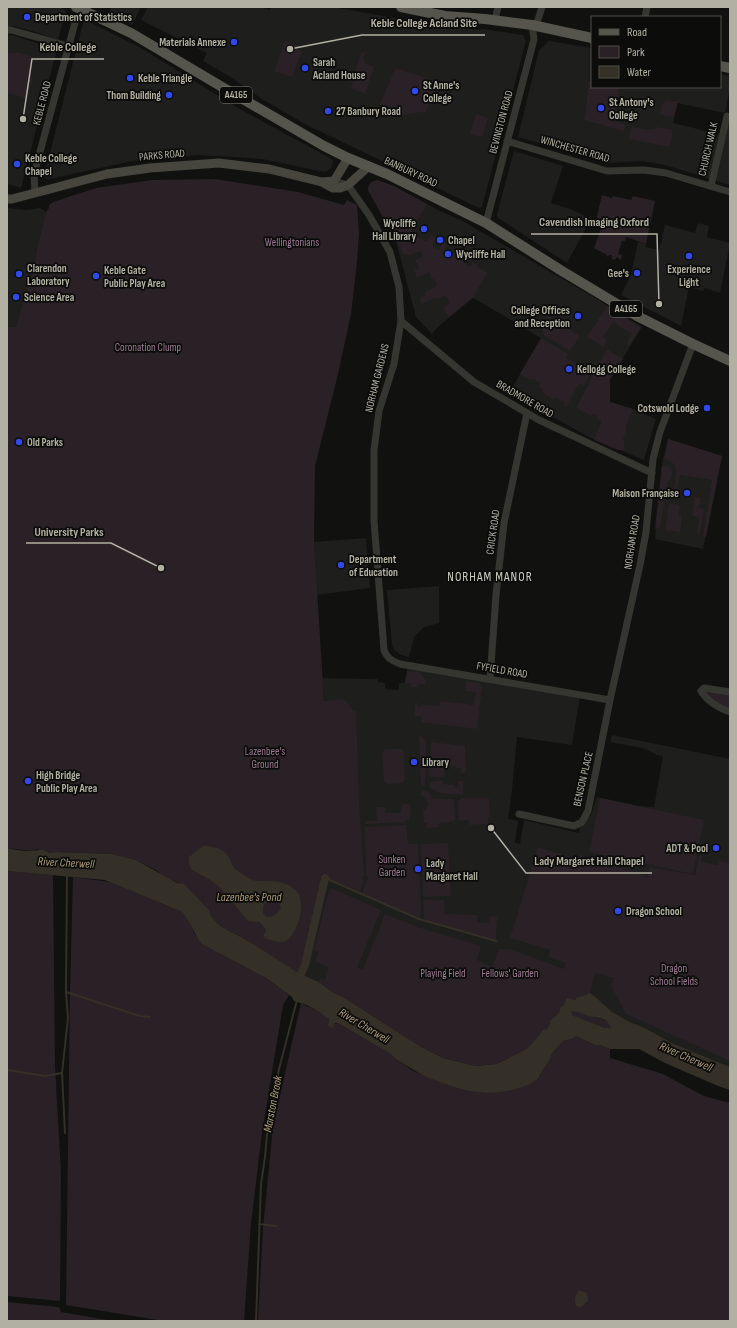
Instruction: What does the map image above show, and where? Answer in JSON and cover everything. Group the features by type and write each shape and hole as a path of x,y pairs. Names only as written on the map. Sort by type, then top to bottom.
{"main road":[{"path":"401,7 445,16 495,20 534,26 591,38"},
{"name":"BANBURY ROAD","path":"78,8 131,33 279,120 348,158 369,166 420,190 486,223 624,308 693,344 730,360"}],"street":[{"path":"495,20 498,7"},
{"path":"534,26 542,7"},
{"name":"KEBLE ROAD","path":"35,193 34,174 76,19"},
{"name":"BEVINGTON ROAD","path":"486,223 534,39 534,26"},
{"path":"7,30 68,46"},
{"name":"CHURCH WALK","path":"711,186 726,116"},
{"name":"WINCHESTER ROAD","path":"507,141 607,171 644,170 666,173 730,192"},
{"path":"334,181 348,158"},
{"name":"PARKS ROAD","path":"7,199 12,199 107,174 150,168 219,163 268,169 322,182 334,188 340,188 348,185"},
{"path":"348,185 369,166"},
{"name":"PARKS ROAD","path":"322,182 334,181 348,185"},
{"name":"NORHAM GARDENS","path":"348,185 369,215 390,252 399,287 401,321 394,364 379,411 374,450 374,521 384,650 390,660"},
{"name":"BRADMORE ROAD","path":"401,321 474,382 561,432 652,473"},
{"name":"NORHAM ROAD","path":"610,700 646,532 653,459 660,432 693,344"},
{"name":"CRICK ROAD","path":"490,679 496,595 504,523 527,413"},
{"name":"FYFIELD ROAD","path":"390,660 400,664 610,700"},
{"path":"730,692 704,688 701,691 704,697 730,712"},
{"name":"BENSON PLACE","path":"519,814 574,826 582,822 588,811 590,803 610,700"}],"shaded area":[{"name":"Department of Statistics","path":"7,7 59,7 66,11 58,40 14,26 7,27"},
{"path":"111,7 141,7 132,25 109,13"},
{"name":"St Anne's College","path":"148,7 259,7 270,10 271,7 333,7 400,19 523,35 526,41 482,207 479,208 305,124 262,99 232,78 203,61 207,53 141,20"},
{"name":"Keble Triangle","path":"84,19 141,48 238,108 330,158 333,161 332,167 328,171 324,172 262,159 200,155 133,161 49,179 45,177"},
{"path":"12,35 55,49 56,53 21,188 7,184 7,36"},
{"name":"St Antony's College","path":"549,41 591,48 591,88 721,88 721,74 730,76 730,87 725,113 677,103 673,123 725,137 727,124 730,125 730,185 665,165 643,161 607,163 518,137 539,50"},
{"path":"514,151 563,166 551,203 570,209 590,218 567,263 498,218 497,214"},
{"path":"377,180 394,186 438,210 461,220 642,327 610,379 610,402 633,409 656,419 644,460 591,438 509,393 541,338 501,314 473,298 439,326 432,334 416,317 396,241 368,190 371,182"},
{"name":"Science Area","path":"7,208 27,210 40,208 46,212 34,266 17,327 7,327"},
{"path":"698,223 709,226 707,237 730,243 720,293 704,288 703,291 689,287 681,326 621,295 631,275 638,242 646,244 645,247 659,250 665,225 695,233"},
{"name":"Maison Française","path":"668,439 722,456 703,549 655,539 662,464"},
{"name":"Department of Education","path":"366,538 370,588 316,595 314,542"},
{"name":"Department of Education","path":"439,586 439,623 424,627 414,637 409,657 401,655 394,650 392,644 387,590"},
{"name":"Lady Margaret Hall","path":"408,665 580,696 572,745 517,737 508,819 518,821 515,843 520,844 524,820 579,833 580,826 591,815 597,797 639,806 654,807 663,756 656,755 642,748 610,742 612,735 730,759 730,1067 674,1044 645,1028 630,1022 612,1012 600,1001 497,1064 300,974 322,874 324,874 324,701 322,678 377,679 378,682 385,683 385,689 399,690 399,683 405,683"}],"green space":[{"path":"285,41 298,46 297,49 302,51 292,77 274,71"},
{"path":"371,51 363,57 365,63 374,67 365,94 351,88 361,53"},
{"path":"20,53 33,57 30,68 32,80 27,98 7,93 7,54"},
{"path":"396,68 437,82 426,112 411,113 400,117 379,104"},
{"path":"589,81 591,81 591,88 620,88 618,98 615,100 616,107 613,121 625,124 624,131 584,120"},
{"path":"669,99 668,102 678,101 674,117 660,115 662,104"},
{"path":"476,114 488,118 482,137 470,134"},
{"path":"631,127 649,130 656,129 656,127 673,130 670,147 629,139"},
{"path":"215,179 298,192 344,205 347,200 357,205 359,233 351,314 315,466 314,542 324,701 344,699 354,711 356,711 359,801 364,875 362,878 364,880 360,892 329,879 322,874 300,974 254,944 220,926 211,916 209,910 185,886 163,876 156,870 136,860 112,854 49,853 37,849 33,851 7,848 7,327 16,327 34,266 46,212 49,205 53,202 96,188 152,180"},
{"path":"377,180 394,186 427,204 411,231 413,238 415,235 426,242 431,235 437,239 432,246 438,250 443,242 447,244 445,248 453,253 454,251 459,254 457,258 470,267 473,262 478,265 477,267 487,273 473,297 449,317 443,308 450,303 445,295 438,299 434,298 423,303 422,307 420,298 426,295 425,292 437,286 429,272 417,278 414,270 419,268 415,260 423,256 420,251 410,255 404,255 368,190 369,186"},
{"path":"602,195 612,198 613,196 631,200 633,196 655,201 646,244 626,237 625,241 622,241 618,254 622,255 621,260 617,257 614,260 612,259 612,255 607,257 607,255 594,248 602,226 596,220"},
{"path":"607,306 640,328 629,346 626,344 632,334 620,327 614,321 603,337 607,340 604,347 587,337"},
{"path":"548,316 580,336 570,351 544,335 541,326"},
{"path":"541,338 568,354 566,358 591,372 584,386 579,383 566,407 564,405 565,403 555,397 553,400 542,392 543,390 539,387 541,384 533,378 531,380 520,374"},
{"path":"607,349 623,359 610,380 610,402 633,409 626,426 623,439 625,444 623,450 618,450 594,440 602,421 597,419 598,416 593,414 592,416 576,408"},
{"path":"668,439 722,456 706,537 703,536 712,480 680,475 677,490 674,489 676,470 673,463 664,458"},
{"path":"662,465 670,467 672,474 667,484 660,527 655,529"},
{"path":"695,497 701,498 699,508 704,509 700,533 697,534 699,517 692,516"},
{"path":"669,503 680,505 679,515 682,516 680,532 665,530"},
{"path":"407,671 420,672 425,679 425,684 418,684 417,687 411,687 411,683 405,683"},
{"path":"466,681 478,683 482,687 477,729 420,722 422,718 420,716 415,716 415,703 418,703 417,706 420,707 422,704 428,706 440,706 440,701 474,705 476,692 465,691"},
{"path":"708,690 730,695 730,710 723,707 705,694"},
{"path":"419,735 424,738 426,743 425,786 421,786"},
{"path":"431,742 465,746 466,771 461,773 461,768 456,768 456,766 446,764 444,777 429,777"},
{"path":"385,749 401,749 404,752 405,780 402,783 388,784 384,782 382,753"},
{"path":"442,780 443,784 454,785 454,788 458,787 458,781 463,781 463,794 439,793 432,789 429,785 430,782"},
{"path":"421,790 428,791 433,799 454,799 455,821 439,823 439,827 427,828 427,823 424,823 423,810 426,809 428,803 426,801 426,797 421,796"},
{"path":"461,798 489,798 490,817 488,817 488,824 469,825 468,820 459,821 458,802"},
{"path":"600,798 704,820 693,874 589,852"},
{"path":"402,804 410,804 410,820 406,820 406,822 365,824 365,821 377,821 376,807 385,807 385,813 400,813"},
{"name":"Sunken Garden","path":"406,825 408,844 418,844 421,912 419,919 362,893 368,878 366,875 365,827"},
{"path":"448,843 451,896 423,897 421,844"},
{"path":"538,847 578,859 579,855 646,876 646,878 650,867 695,875 699,856 702,856 701,862 718,865 719,861 730,863 730,1061 626,1014 611,986 614,978 595,973 590,993 561,1006 559,1013 551,1021 546,1031 544,1029 528,1048 497,1064 476,1066 443,1058 423,1048 319,982 321,978 325,980 329,967 315,962 318,952 314,950 330,889 381,910 357,968 363,969 385,914 421,928 481,946 477,960 492,967 499,949 510,949 564,969 566,963 548,957 550,950 510,938"},
{"path":"7,871 53,875 55,1066 61,1173 60,1301 7,1296"},
{"path":"73,877 110,882 182,912 188,919 195,935 223,955 266,978 289,995 283,1005 262,1133 251,1223 244,1321 164,1321 66,1305"},
{"path":"423,900 444,900 445,914 477,915 477,922 489,923 490,916 497,917 496,941 424,920"},
{"path":"301,1003 329,1019 328,1025 338,1023 389,1053 413,1071 453,1087 468,1091 538,1079 548,1063 551,1053 563,1041 572,1039 576,1036 597,1046 600,1045 610,1049 610,1058 663,1074 704,1096 730,1103 730,1321 258,1321 263,1228 273,1126"},
{"path":"571,1011 604,1020 612,1028 605,1028 572,1015"},
{"path":"7,1302 59,1307 61,1312 113,1321 7,1321"}],"water":[{"name":"Lazenbee's Pond","path":"203,846 211,846 224,852 235,868 248,878 256,881 282,882 294,889 298,893 301,905 296,929 292,935 287,940 281,942 263,937 266,930 260,922 248,921 221,888 209,879 192,870 189,864 189,857","holes":["269,898 278,902 281,908 275,915 266,917 263,913 263,906"]},
{"name":"River Cherwell","path":"7,848 24,851 41,850 49,853 112,854 136,860 177,883 184,884 209,910 211,916 220,926 254,944 300,974 319,982 423,1048 443,1058 476,1066 497,1064 528,1048 544,1029 546,1030 551,1023 550,1021 559,1013 561,1006 563,1006 567,998 575,1000 576,998 590,993 612,1012 630,1022 645,1028 674,1044 730,1067 730,1090 665,1063 639,1049 610,1049 600,1045 597,1046 576,1036 572,1039 563,1041 552,1053 548,1063 538,1079 528,1085 513,1090 492,1093 468,1091 453,1087 424,1076 397,1060 389,1053 338,1023 335,1023 332,1028 328,1025 329,1019 319,1012 307,1005 294,1001 292,997 266,978 202,944 182,912 105,880 7,871","holes":["571,1011 604,1020 610,1025 611,1028 605,1028 572,1015"]},
{"path":"579,1290 587,1293 588,1301 581,1307 576,1306 575,1301"}],"waterway":[{"name":"River Cherwell","path":"65,1133 62,1073 68,1018 66,992 67,875"},
{"path":"325,878 419,919 496,941"},
{"path":"297,983 305,965 325,878"},
{"path":"66,992 140,1016 150,1017"},
{"name":"Marston Brook","path":"256,1321 261,1184 267,1134 279,1069 297,1000"},
{"path":"7,1070 45,1076 62,1073"},
{"name":"Marston Brook","path":"259,1224 276,1226"}],"place":[{"name":"Department of Statistics","path":"27,17"},
{"name":"Materials Annexe","path":"234,42"},
{"name":"Keble College Acland Site","path":"290,49"},
{"name":"Sarah Acland House","path":"305,68"},
{"name":"Keble Triangle","path":"130,78"},
{"name":"St Anne's College","path":"415,91"},
{"name":"Thom Building","path":"169,95"},
{"name":"St Antony's College","path":"601,108"},
{"name":"27 Banbury Road","path":"328,111"},
{"name":"Keble College","path":"23,119"},
{"name":"Keble College Chapel","path":"17,164"},
{"name":"Wycliffe Hall Library","path":"424,229"},
{"name":"Chapel","path":"440,240"},
{"name":"Wycliffe Hall","path":"448,254"},
{"name":"Experience Light","path":"689,256"},
{"name":"Gee's","path":"637,273"},
{"name":"Clarendon Laboratory","path":"19,274"},
{"name":"Keble Gate Public Play Area","path":"96,276"},
{"name":"Science Area","path":"16,297"},
{"name":"Cavendish Imaging Oxford","path":"659,304"},
{"name":"College Offices and Reception","path":"578,316"},
{"name":"Kellogg College","path":"569,369"},
{"name":"Cotswold Lodge","path":"707,408"},
{"name":"Old Parks","path":"19,442"},
{"name":"Maison Française","path":"687,493"},
{"name":"Department of Education","path":"341,565"},
{"name":"University Parks","path":"161,568"},
{"name":"Library","path":"414,762"},
{"name":"High Bridge Public Play Area","path":"28,781"},
{"name":"Lady Margaret Hall Chapel","path":"491,828"},
{"name":"ADT & Pool","path":"716,848"},
{"name":"Lady Margaret Hall","path":"418,869"},
{"name":"Dragon School","path":"618,911"}],"district":[{"name":"NORHAM MANOR","path":"490,577"}],"park label":[{"name":"Wellingtonians","path":"292,242"},
{"name":"Coronation Clump","path":"148,347"},
{"name":"Lazenbee's Ground","path":"265,757"},
{"name":"Playing Field","path":"443,973"},
{"name":"Fellows' Garden","path":"510,973"},
{"name":"Dragon School Fields","path":"674,974"}]}
